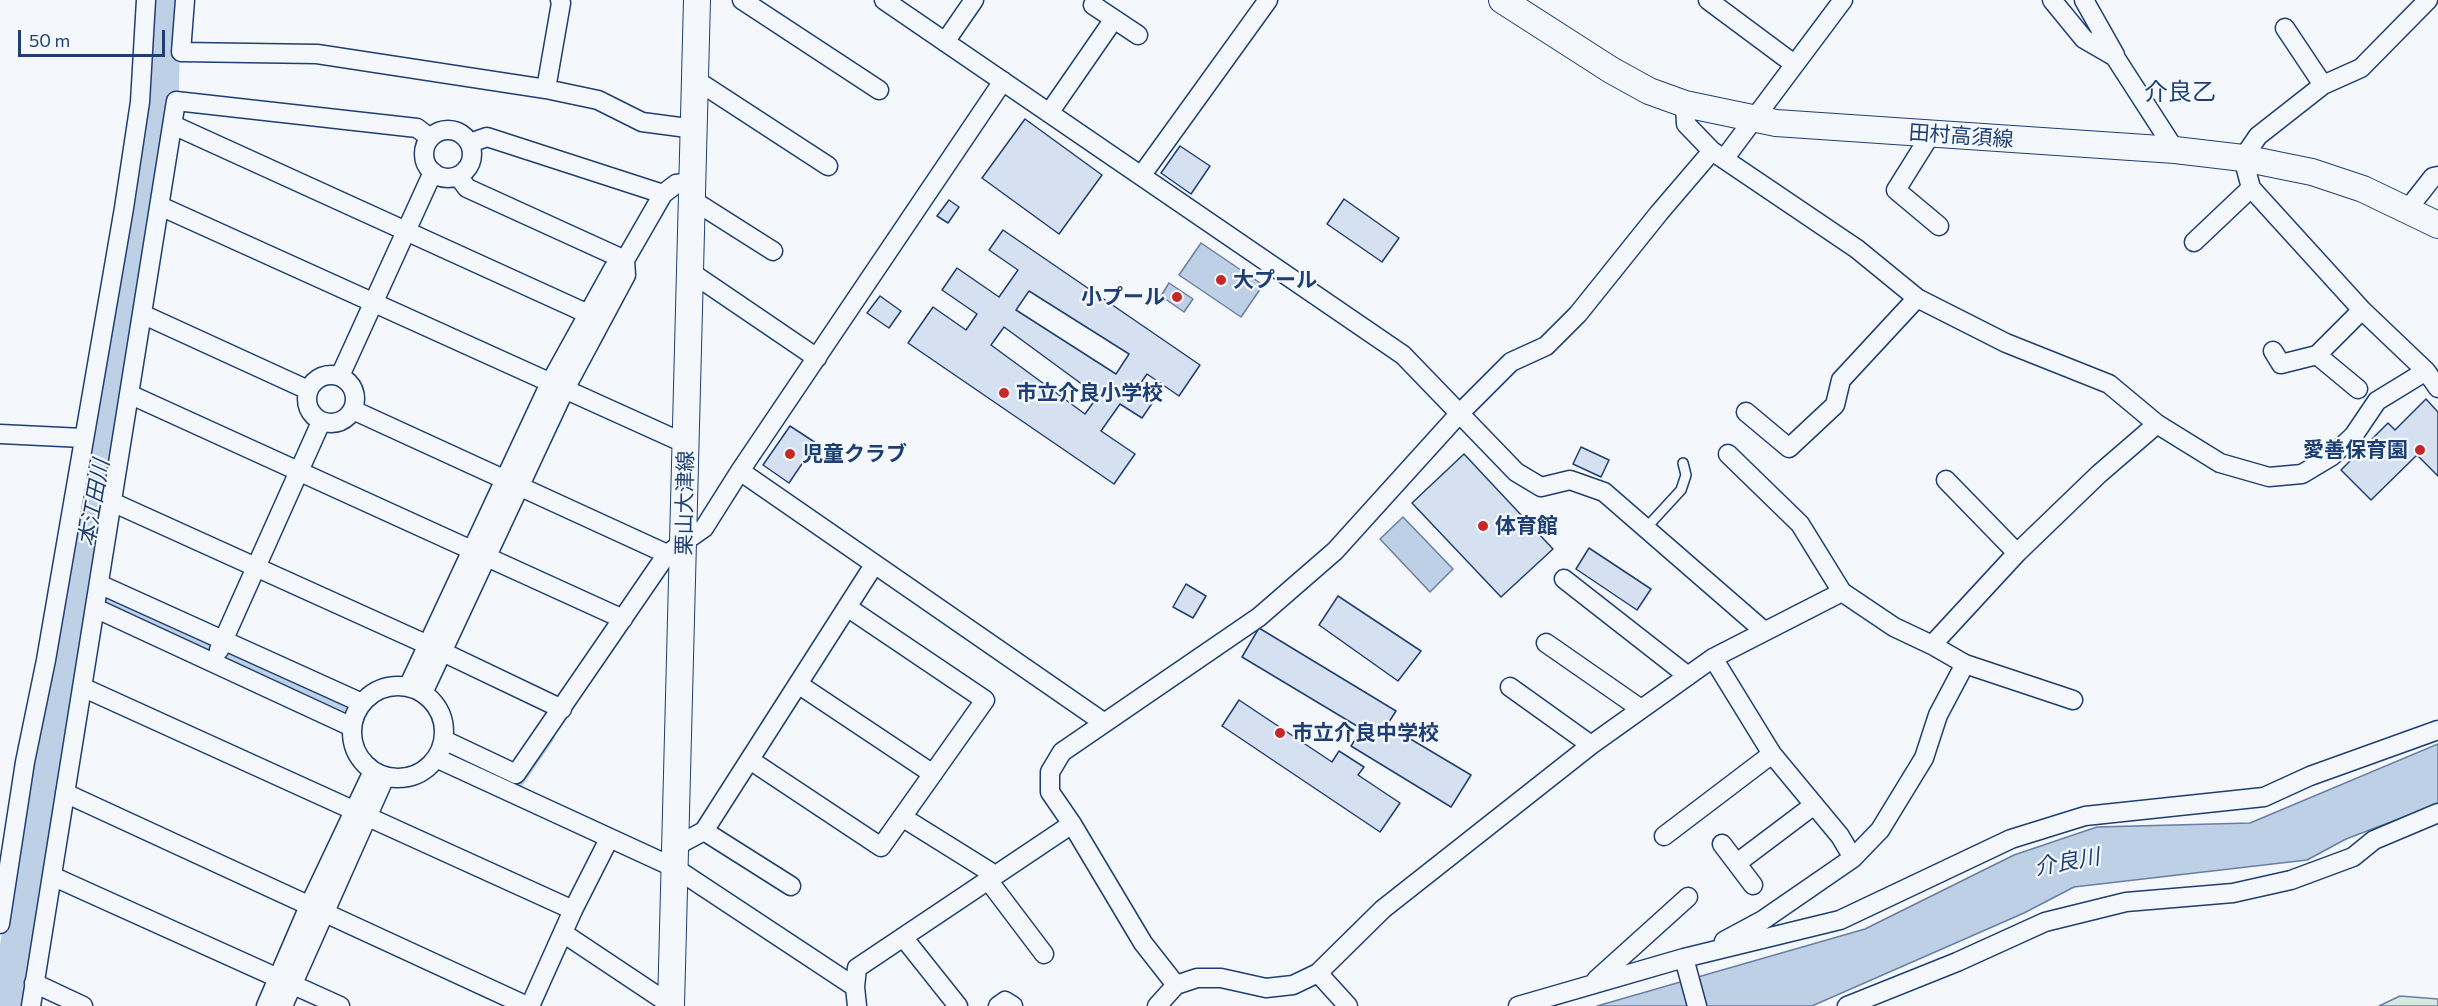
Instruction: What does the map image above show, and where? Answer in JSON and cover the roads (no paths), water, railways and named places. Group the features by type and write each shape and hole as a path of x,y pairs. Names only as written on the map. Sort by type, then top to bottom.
{"main road":[{"name":"栗山大津線","path":"671,1005 676,857 676,548 686,444 697,0"},
{"name":"田村高須線","path":"1502,0 1611,70 1649,91 1685,104 1776,123 2175,150 2243,158 2312,172 2363,189 2438,225"}],"street":[{"path":"0,924 25,762 46,660 124,208 140,102 146,0"},
{"path":"185,0 181,52 317,54 546,89 598,100 642,122 695,129"},
{"path":"546,89 560,0"},
{"path":"742,0 879,90"},
{"path":"884,0 1403,355 1515,472 1541,487 1570,480 1604,492 1764,631"},
{"path":"945,42 974,0"},
{"path":"1141,176 1268,0"},
{"path":"1708,0 1794,64"},
{"path":"1176,984 1143,943 1072,824 1050,792 1050,772 1062,752 1258,617 1335,551 1459,414 1511,362 1546,346 1578,314 1659,213 1753,119 1843,0"},
{"path":"2052,0 2084,39 2115,57"},
{"path":"2084,0 2115,57 2175,150"},
{"path":"2428,0 2361,68 2323,85 2258,135 2243,158 2251,188 2362,310 2426,371 2438,388"},
{"path":"1093,5 1138,35"},
{"path":"1049,113 1113,19"},
{"path":"2285,28 2323,85"},
{"path":"696,80 828,166"},
{"path":"444,740 516,774 623,619 676,548 704,528 1003,81"},
{"path":"31,1006 176,101 417,128 430,138"},
{"path":"1685,104 1686,124 1718,155 1857,249 1917,298 2006,343 2109,384 2157,424 2220,463 2269,477 2302,474 2332,456 2354,435 2377,400 2426,371"},
{"path":"173,125 595,317"},
{"path":"443,130 450,130 465,137 470,143 471,159 468,167 458,176 447,177 433,172 428,167 424,152 430,138 443,130"},
{"path":"1931,134 1896,190 1939,226"},
{"path":"470,143 487,137 663,194"},
{"path":"340,376 433,172"},
{"path":"458,176 467,188 626,260"},
{"path":"2407,210 2433,177 2438,176"},
{"path":"415,690 557,386 595,317 613,269 626,260 663,194 676,184 691,190 773,251"},
{"path":"2193,242 2251,188"},
{"path":"160,206 686,444"},
{"path":"689,271 817,358"},
{"path":"1746,412 1789,448 1834,405 1841,380 1917,298"},
{"path":"2273,351 2281,364 2317,355 2362,310"},
{"path":"142,314 308,390"},
{"path":"2317,355 2358,390"},
{"path":"324,376 340,376 354,390 353,410 349,416 336,423 321,422 315,418 307,405 308,390 317,379 324,376"},
{"path":"129,394 623,619"},
{"path":"353,410 513,483 676,548"},
{"path":"218,651 321,422"},
{"path":"1932,645 2017,553 2099,474 2157,424"},
{"path":"0,434 83,438"},
{"path":"1728,454 1800,524 1842,592 1894,627 1965,664 2073,700"},
{"path":"740,471 1103,722"},
{"path":"1947,480 2017,553"},
{"path":"112,502 561,709"},
{"path":"676,857 704,831 874,565"},
{"path":"1564,579 1688,676"},
{"path":"99,584 352,727"},
{"path":"1157,1006 1176,984 1197,978 1221,978 1263,997 1318,973 1383,909 1591,745 1713,658 1842,592"},
{"path":"750,760 881,847 985,700 847,607"},
{"path":"95,608 362,703"},
{"path":"1546,643 1641,709"},
{"path":"1713,658 1772,754 1840,836 1853,858"},
{"path":"1693,956 1763,920 1853,858 1880,830 1924,758 1938,715 1965,664"},
{"path":"798,684 933,774"},
{"path":"82,687 573,910"},
{"path":"1510,687 1591,745"},
{"path":"383,688 415,690 433,702 441,714 444,726 444,740 436,758 426,769 414,776 399,779 379,774 356,752 352,740 355,714 362,703 371,694 383,688"},
{"path":"1518,1006 1693,956 1840,920 2011,839 2085,816 2264,798 2310,776 2438,730"},
{"path":"1664,836 1772,754"},
{"path":"436,758 609,839 676,857 855,987"},
{"path":"266,1006 286,981 379,774"},
{"path":"65,793 529,1006 609,839"},
{"path":"1737,863 1814,805"},
{"path":"1847,1006 1958,962 2045,922 2126,902 2233,893 2291,880 2353,856 2374,840 2438,813"},
{"path":"902,818 991,878 1044,954"},
{"path":"857,1006 855,987 857,968 1072,824"},
{"path":"704,831 791,886"},
{"path":"1722,844 1753,885"},
{"path":"52,876 340,1006"},
{"path":"1593,983 1688,897"},
{"path":"563,933 671,1005"},
{"path":"903,936 958,1006"},
{"path":"1693,956 1697,1006"},
{"path":"1318,973 1348,1006"},
{"path":"283,1006 286,981"},
{"path":"34,984 83,1006"},
{"path":"998,1006 1005,1000 1013,1006"}],"lane":[{"path":"1646,528 1681,490 1686,475 1683,463"}],"water":[{"name":"大プール","path":"1201,243 1263,285 1241,317 1179,275"},
{"name":"小プール","path":"1169,283 1193,299 1184,312 1161,296"},
{"path":"1403,517 1453,569 1430,592 1380,539"},
{"name":"介良川","path":"2438,744 2438,804 2346,839 2307,860 2074,887 2024,913 1812,1006 1597,1006 1865,929 2014,855 2097,827 2250,823"}],"waterway":[{"name":"本江田川","path":"7,1006 73,612 111,405 136,218 162,90 163,20 169,0"},
{"path":"77,588 346,709"},
{"path":"512,785 518,787 552,737"}],"place":[{"name":"大プール","path":"1221,280"},
{"name":"小プール","path":"1177,297"},
{"name":"市立介良小学校","path":"1004,393"},
{"name":"愛善保育園","path":"2420,450"},
{"name":"児童クラブ","path":"790,454"},
{"name":"体育館","path":"1483,526"},
{"name":"市立介良中学校","path":"1280,733"}],"district":[{"name":"介良乙","path":"2180,92"}]}
